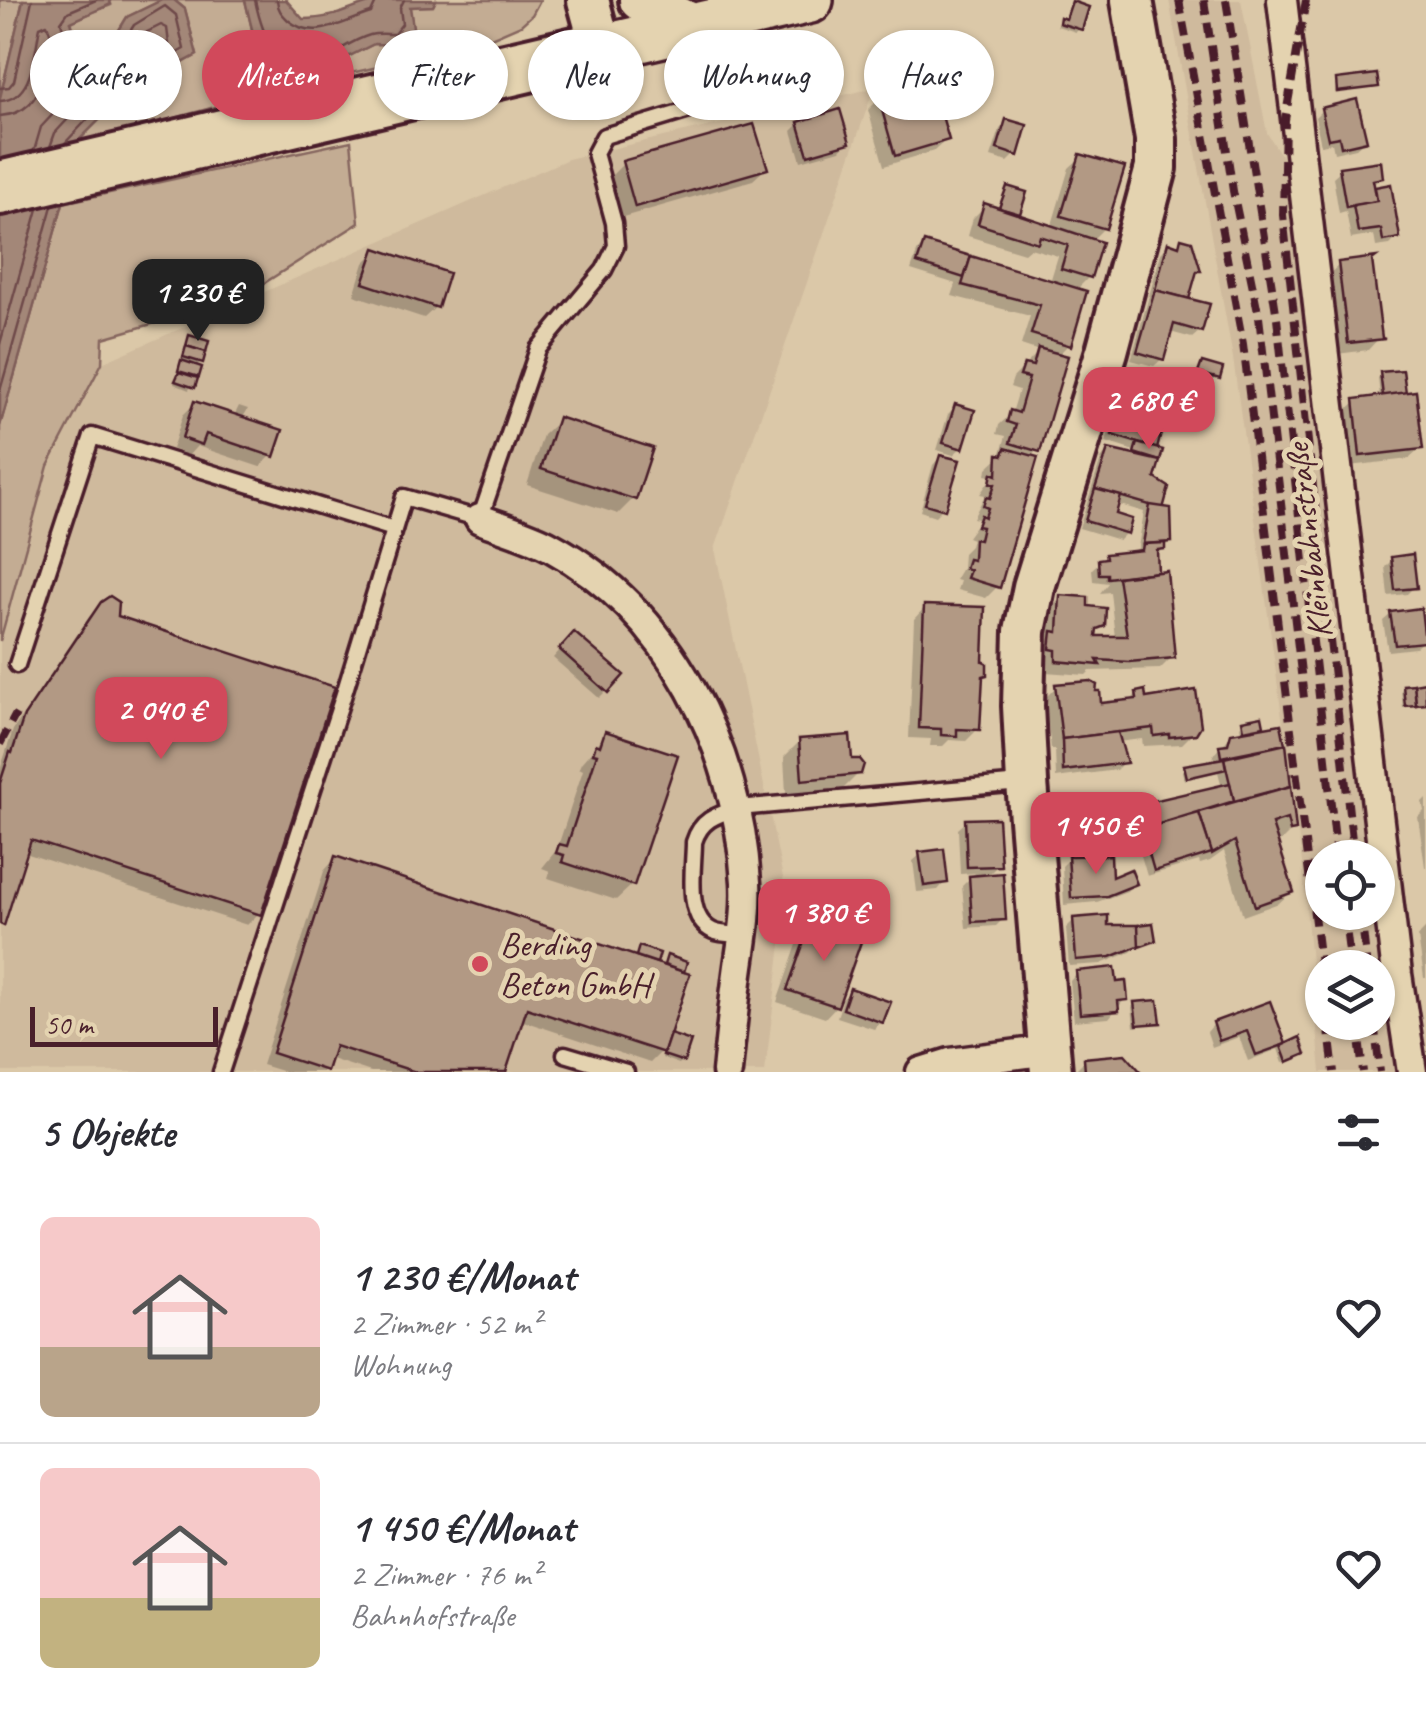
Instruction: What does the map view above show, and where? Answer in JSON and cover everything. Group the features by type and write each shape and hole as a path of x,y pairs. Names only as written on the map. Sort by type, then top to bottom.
{"highway":[{"path":"0,188 594,24"}],"main road":[{"path":"594,24 694,25 810,0"}],"street":[{"path":"640,0 694,25"},
{"path":"922,1072 950,1063 1050,1061 1027,783 1025,632 1034,587 1107,351 1156,168 1156,139 1132,0"},
{"name":"Kleinbahnstraße","path":"1282,0 1397,974 1412,1072"},
{"path":"480,519 549,546 600,579 650,627 686,679 714,740 738,808 746,882 744,935 727,1072"}],"lane":[{"path":"222,1072 404,496 480,519 538,349 604,270 616,246 614,224 594,154 604,136 664,118"},
{"path":"17,664 92,436 394,528"},
{"path":"744,935 716,933 704,925 694,908 694,842 697,832 710,818 738,808 1027,783"},
{"path":"565,1054 626,1072"}],"shaded area":[{"path":"0,0 23,0 0,98"},
{"path":"109,0 162,0 127,17 119,30 73,30 71,21 111,5"},
{"path":"174,0 245,0 252,30 202,30 202,110 182,116 182,63 197,55 185,9"},
{"path":"436,0 540,0 521,25 508,31 387,30 409,6 433,6"},
{"path":"1169,0 1241,0 1267,133 1288,166 1365,840 1305,840 1305,896 1233,358"},
{"path":"374,44 374,68 354,72 354,54"},
{"path":"864,90 864,117 715,549 787,897 765,1072 0,1072 0,641 48,466 102,363 568,159 736,120 844,120 844,95"},
{"path":"99,120 167,120 73,146"},
{"path":"351,141 359,223 239,299 103,338 102,363 48,466 0,641 0,426 63,203"},
{"path":"1308,930 1376,930 1379,950 1310,950"},
{"path":"1318,1040 1390,1040 1394,1072 1321,1072"}],"water":[{"path":"23,0 109,0 111,4 71,22 73,30 30,30 30,120 99,120 73,146 63,203 0,426 0,98"},
{"path":"162,0 174,0 185,9 197,55 182,63 182,30 119,30 127,17"},
{"path":"245,0 286,0 303,19 334,15 380,0 436,0 433,6 410,7 410,30 374,30 374,44 354,54 354,30 252,30"}],"building":[{"path":"1072,1 1089,7 1082,30 1059,23 1060,17 1066,19"},
{"path":"1377,74 1379,87 1337,92 1336,79"},
{"path":"1357,99 1367,141 1341,147 1339,137 1328,139 1321,108"},
{"path":"1006,119 1027,125 1018,156 997,149"},
{"path":"843,120 850,143 808,155 798,122"},
{"path":"885,120 943,120 949,140 895,156"},
{"path":"754,124 768,169 635,207 622,161"},
{"path":"1080,154 1125,167 1106,229 1061,216"},
{"path":"1381,161 1383,178 1373,180 1377,201 1346,207 1339,167"},
{"path":"1391,184 1400,238 1383,241 1381,229 1358,232 1353,205 1377,201 1375,187"},
{"path":"1007,186 1027,192 1020,214 999,208"},
{"path":"984,203 1102,242 1091,278 1061,269 1068,245 1040,236 1038,243 978,224"},
{"path":"1181,238 1192,241 1201,271 1197,271 1189,299 1155,290 1168,242 1179,246"},
{"path":"924,242 971,256 964,278 917,263"},
{"path":"375,248 449,273 438,308 363,283"},
{"path":"971,256 1087,291 1071,346 1031,334 1040,305 962,285"},
{"path":"1376,257 1372,260 1385,339 1348,343 1338,262"},
{"path":"1155,290 1210,304 1202,332 1174,324 1164,360 1137,352"},
{"path":"189,335 209,341 206,352 186,346"},
{"path":"186,346 206,352 203,363 183,357"},
{"path":"1038,348 1068,356 1040,452 1010,443 1016,425 1007,422 1010,410 1019,413 1029,378 1020,376 1024,364 1033,366"},
{"path":"181,360 202,367 199,377 178,371"},
{"path":"1202,362 1223,368 1220,379 1198,373"},
{"path":"1132,369 1180,384 1175,401 1167,399 1164,410 1123,398"},
{"path":"1403,370 1406,393 1383,396 1380,372"},
{"path":"179,372 198,378 195,388 175,381"},
{"path":"1416,391 1423,449 1360,456 1354,399"},
{"path":"1123,398 1155,407 1150,422 1163,426 1157,449 1112,435"},
{"path":"194,401 283,430 274,457 206,434 202,445 182,438"},
{"path":"955,404 975,410 963,449 943,443"},
{"path":"558,417 653,448 636,500 541,469"},
{"path":"1137,443 1163,450 1160,461 1134,453"},
{"path":"1005,448 1038,457 1000,588 967,578 970,570 965,568 968,559 973,560 974,539 979,540 982,527 977,526 981,515 985,517 988,508 983,506 995,484 990,483 992,473 997,475 998,454 1003,455"},
{"path":"1108,449 1160,461 1155,478 1169,487 1163,509 1095,489"},
{"path":"940,455 960,460 945,510 925,504"},
{"path":"1095,489 1121,496 1116,514 1132,519 1128,534 1085,521"},
{"path":"1150,505 1171,508 1172,542 1143,544"},
{"path":"1165,543 1165,549 1157,550 1158,572 1107,578 1107,574 1099,574 1098,559 1106,558 1105,554"},
{"path":"1413,554 1417,588 1395,590 1391,557"},
{"path":"1167,571 1175,658 1097,660 1100,665 1056,661 1056,650 1050,649 1052,631 1058,632 1060,595 1088,597 1088,606 1106,608 1105,626 1097,629 1096,636 1127,636 1118,577"},
{"path":"110,596 119,602 118,616 335,687 261,915 31,840 4,926 0,924 0,783 10,752 24,716 101,602"},
{"path":"924,605 985,607 983,661 987,663 987,675 983,676 980,730 957,729 957,736 941,735 941,729 919,728"},
{"path":"1421,608 1425,642 1395,645 1390,612"},
{"path":"574,632 624,675 608,693 559,649"},
{"path":"1090,681 1100,691 1101,703 1137,699 1136,692 1145,690 1146,698 1196,690 1201,726 1196,734 1169,737 1154,736 1153,728 1062,739 1055,684"},
{"path":"1425,682 1426,704 1416,705 1414,684"},
{"path":"1414,684 1416,705 1405,706 1403,685"},
{"path":"1262,716 1264,726 1244,730 1242,720"},
{"path":"1281,724 1285,744 1221,757 1219,745 1228,744 1231,733"},
{"path":"605,731 678,755 634,886 562,862 564,855 556,853 559,844 567,846 597,754 593,753"},
{"path":"1118,732 1127,763 1063,771 1062,739"},
{"path":"850,735 852,759 860,759 864,764 861,774 802,780 799,739"},
{"path":"1286,744 1291,786 1234,801 1224,758"},
{"path":"1224,758 1226,769 1187,778 1184,765"},
{"path":"1230,783 1234,801 1130,833 1131,806"},
{"path":"1291,786 1296,830 1290,831 1287,819 1272,824 1294,892 1255,906 1235,841 1212,854 1199,812"},
{"path":"1106,799 1108,818 1128,812 1130,831 1101,841 1067,843 1064,802"},
{"path":"1199,813 1212,853 1154,871 1142,829"},
{"path":"998,818 1001,866 967,867 965,819"},
{"path":"944,849 948,883 924,886 919,852"},
{"path":"1111,855 1112,877 1131,869 1137,884 1107,896 1071,898 1068,856"},
{"name":"Berding Beton GmbH","path":"335,856 690,974 664,1053 527,1008 506,1072 416,1072 335,1046 327,1071 272,1053"},
{"path":"1003,873 1006,920 972,922 969,876"},
{"path":"1108,915 1108,925 1138,925 1141,945 1111,957 1076,960 1073,918"},
{"path":"811,922 862,939 838,1007 787,990"},
{"path":"1153,923 1156,941 1139,947 1138,925"},
{"path":"639,946 660,953 657,963 636,956"},
{"path":"667,955 687,962 684,972 664,965"},
{"path":"1115,967 1117,982 1126,981 1128,1000 1118,1001 1119,1011 1080,1014 1076,971"},
{"path":"850,988 891,1002 883,1023 843,1009"},
{"path":"1158,1000 1161,1023 1137,1025 1134,1002"},
{"path":"1270,1001 1286,1044 1256,1055 1247,1031 1219,1041 1213,1022"},
{"path":"670,1034 691,1041 684,1062 663,1055"},
{"path":"1300,1037 1306,1054 1287,1062 1281,1046"},
{"path":"1125,1054 1141,1072 1085,1072 1084,1058"}],"railway":[{"path":"1179,0 1243,344 1318,950"},
{"path":"1204,0 1233,191 1259,317 1304,698"},
{"path":"1226,0 1277,318 1335,840"},
{"path":"1306,0 1285,120 1283,215 1352,840"},
{"path":"0,744 16,714"},
{"path":"1346,930 1349,950"},
{"path":"1363,930 1365,950"},
{"path":"1330,1040 1334,1072"},
{"path":"1359,1040 1363,1072"},
{"path":"1376,1040 1380,1072"}],"place":[{"name":"Berding Beton GmbH","path":"480,964"}]}
